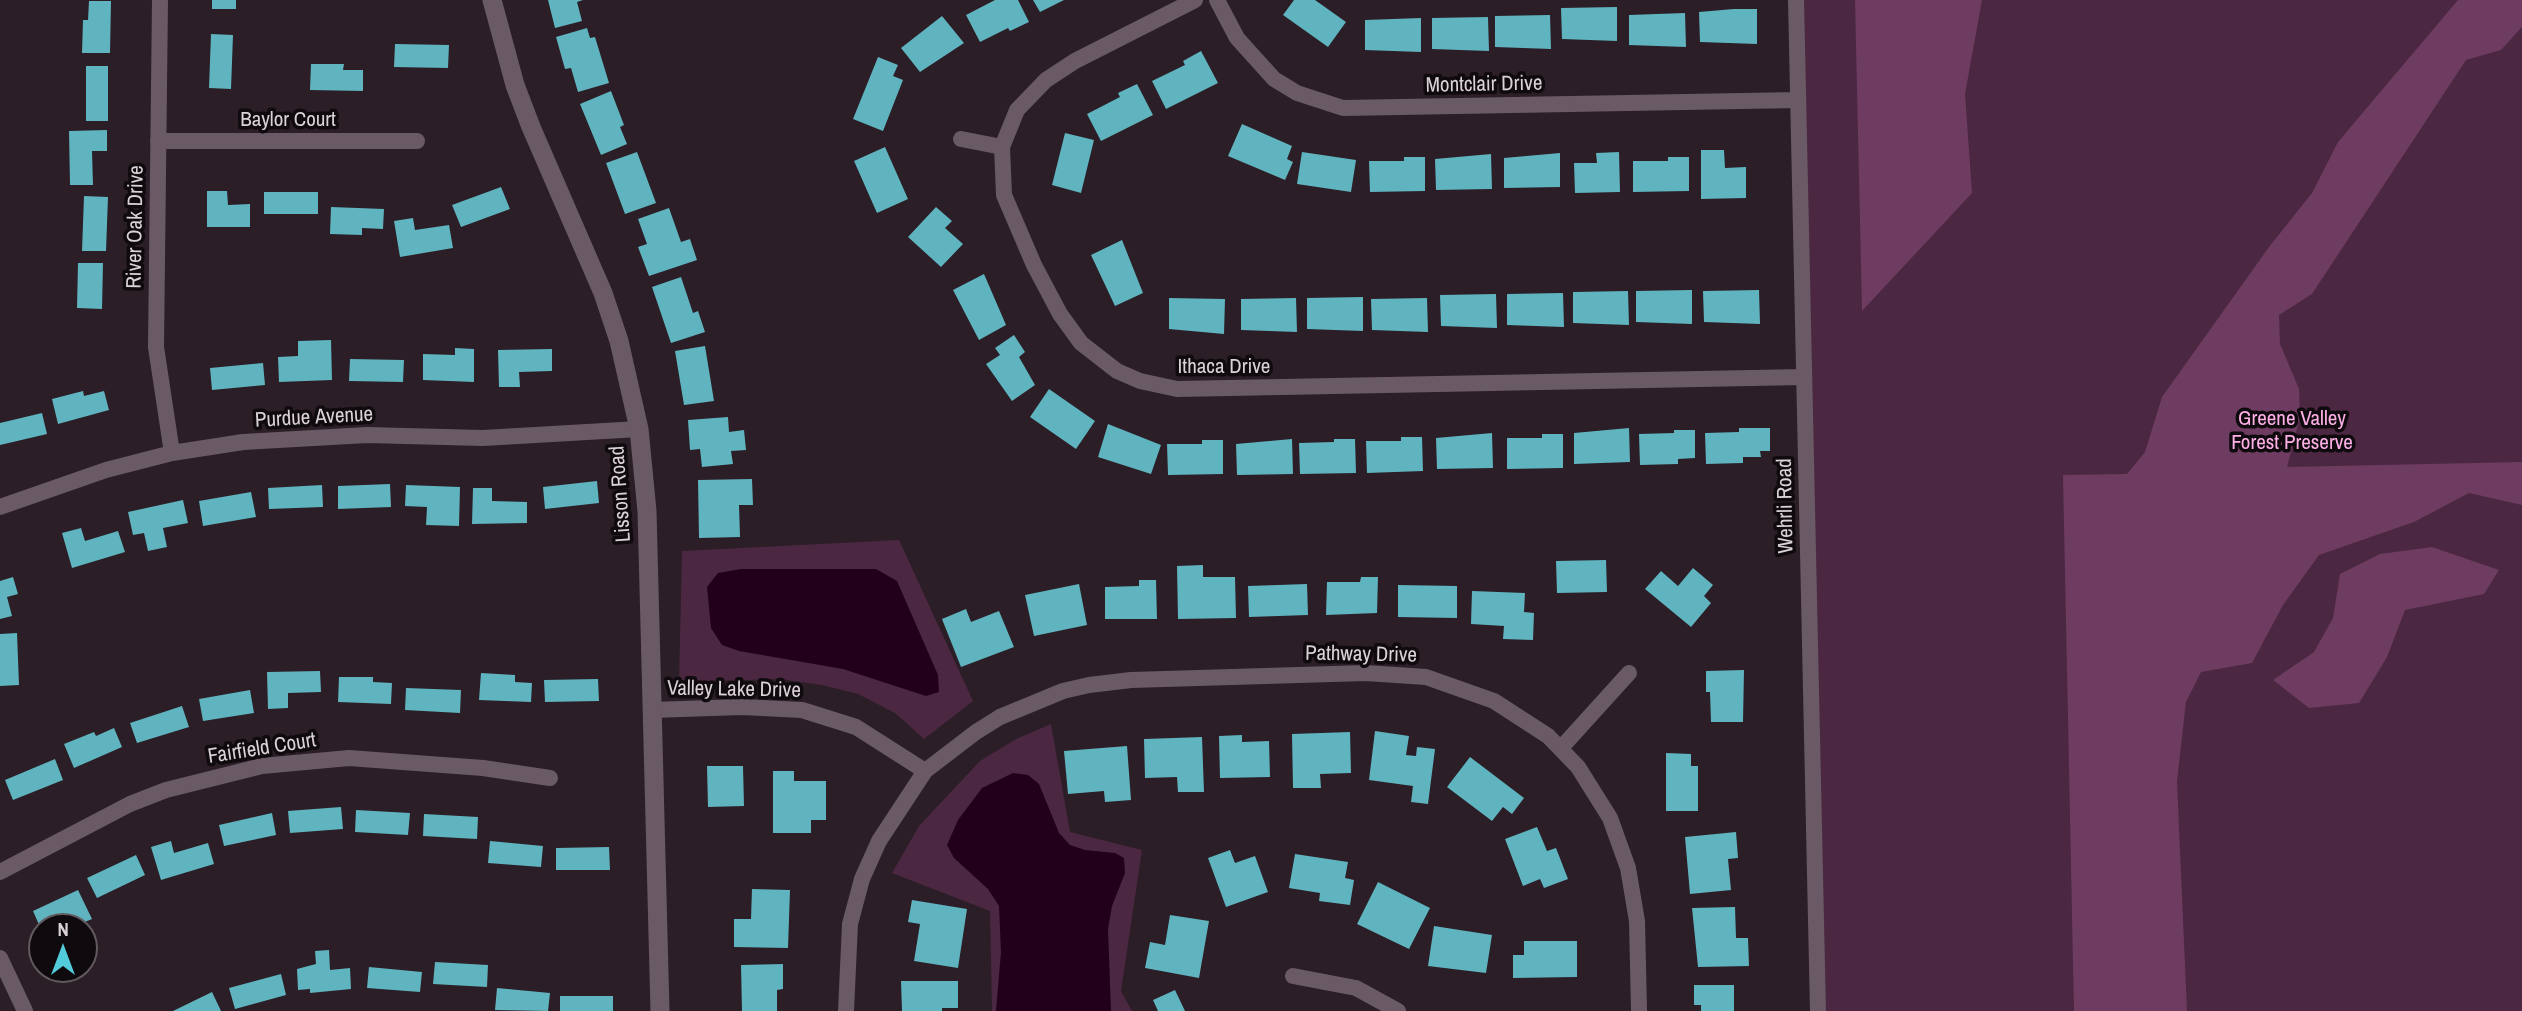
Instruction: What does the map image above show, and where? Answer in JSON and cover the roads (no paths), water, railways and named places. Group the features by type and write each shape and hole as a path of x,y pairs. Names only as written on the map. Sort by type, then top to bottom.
{"street":[{"name":"River Oak Drive","path":"160,0 156,347 172,453"},
{"name":"Lisson Road","path":"492,0 515,85 603,293 619,341 639,429 647,510 660,1011"},
{"name":"Ithaca Drive","path":"1195,0 1075,61 1046,80 1017,110 1002,147 1002,182 1009,213 1060,314 1081,343 1106,364 1147,383 1177,389 1804,377"},
{"name":"Montclair Drive","path":"1217,0 1237,38 1274,79 1297,93 1343,107 1798,100"},
{"name":"Wehrli Road","path":"1796,0 1818,1011"},
{"path":"961,139 1002,147"},
{"name":"Baylor Court","path":"158,141 417,141"},
{"name":"Purdue Avenue","path":"0,506 84,477 172,453 302,437 367,435 483,438 639,429"},
{"name":"Pathway Drive","path":"925,771 1000,717 1063,691 1131,680 1366,673 1426,677 1494,701 1519,715 1561,748 1603,806 1628,868 1637,921 1639,1011"},
{"path":"1561,748 1629,673"},
{"name":"Valley Lake Drive","path":"652,710 742,707 802,710 856,727 879,738 925,771"},
{"name":"Fairfield Court","path":"0,872 130,804 166,790 262,766 314,760 387,760 483,768 550,778"},
{"path":"846,1011 847,947 862,879 886,829 925,771"},
{"path":"0,958 25,1011"},
{"path":"1293,976 1356,988 1398,1011"}],"park label":[{"name":"Greene Valley Forest Preserve","path":"2292,431"}]}
